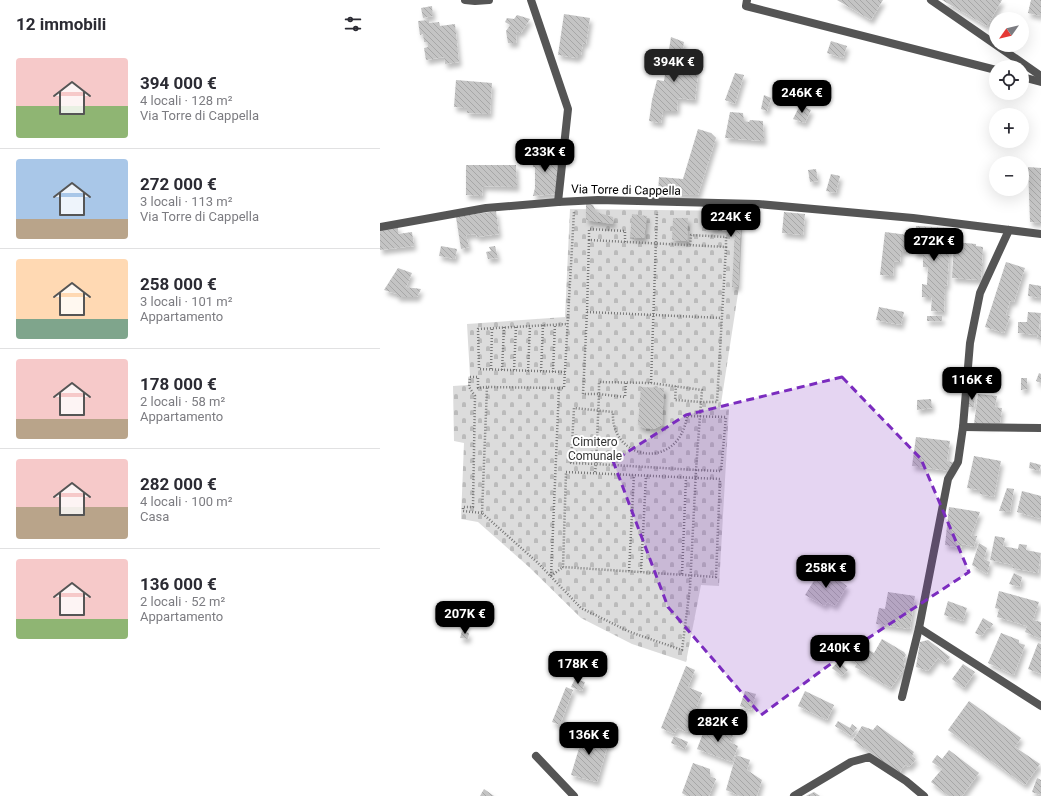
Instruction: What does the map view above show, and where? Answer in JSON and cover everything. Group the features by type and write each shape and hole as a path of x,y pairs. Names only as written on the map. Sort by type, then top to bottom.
{"street":[{"path":"465,0 489,0"},
{"path":"531,0 568,109 558,202"},
{"path":"747,0 746,6 989,68"},
{"path":"931,0 1041,76"},
{"path":"1029,79 1041,82"},
{"name":"Via Torre di Cappella","path":"380,227 486,208 575,201 758,204 913,218 1041,234"},
{"path":"902,697 919,628 948,479 958,462 963,427 970,343 980,293 1009,230"},
{"path":"963,427 1041,428"},
{"path":"919,628 1041,706"},
{"path":"536,756 574,796"},
{"path":"794,796 851,762 869,757 906,781 924,796"}],"path":[{"path":"575,201 564,388 478,388 478,377 470,377 469,387 475,396 473,507 463,507 463,511 482,512 551,576 581,608 630,632 682,650 691,575 695,478 702,390 651,383 599,382 595,473"},
{"path":"651,383 657,202"},
{"path":"625,242 625,231 589,229 583,394 625,397 626,383"},
{"path":"676,386 675,400 717,402 726,237 691,235 690,245"},
{"path":"589,240 726,247"},
{"path":"587,312 722,318"},
{"path":"553,372 555,324"},
{"path":"565,372 479,369 478,329 568,324"},
{"path":"541,371 543,325"},
{"path":"528,371 530,326"},
{"path":"502,370 504,327"},
{"path":"514,370 516,327"},
{"path":"491,369 492,328"},
{"path":"482,512 487,387"},
{"path":"551,576 559,388"},
{"path":"574,408 613,412 614,427 619,437 633,450 644,453 656,453 666,450 682,435 687,416 700,417 726,418 721,472 571,463 574,408"},
{"path":"551,576 563,567 716,577 720,479 566,472 563,567"},
{"path":"629,571 634,475"},
{"path":"641,572 646,476"},
{"path":"682,574 686,478"}],"highlighted area":[{"path":"842,377 921,459 969,572 847,652 761,715 668,607 613,461 686,415"}],"green space":[{"name":"Cimitero Comunale","path":"570,209 743,211 739,287 720,410 729,409 719,586 701,585 686,662 632,644 581,618 529,567 478,522 461,519 464,443 454,441 453,386 468,385 468,377 470,376 467,324 565,317"}],"building":[{"path":"837,0 883,0 871,20"},
{"path":"942,0 1002,0 995,12 989,12 989,23 987,26"},
{"path":"1031,0 1041,0 1041,16 1028,12"},
{"path":"432,6 433,16 423,18 421,8"},
{"path":"564,14 590,18 586,44 583,43 581,55 578,55 578,58 558,55"},
{"path":"517,15 530,19 521,33 517,31 516,43 508,43 506,31 510,25 505,22 507,18 514,19"},
{"path":"429,20 429,23 439,22 440,26 455,24 459,62 445,64 444,57 426,60 424,48 428,47 428,42 424,42 423,34 420,35 418,21"},
{"path":"671,37 684,42 681,60 694,61 696,73 698,73 695,100 678,98 677,111 663,111 661,123 649,121 657,80 664,81"},
{"path":"831,41 847,46 843,58 827,53"},
{"path":"735,73 744,75 735,104 725,100"},
{"path":"456,80 492,83 490,114 467,113 467,108 454,107"},
{"path":"764,95 771,98 767,111 761,109"},
{"path":"800,105 811,110 805,123 793,119"},
{"path":"730,112 743,113 744,121 763,121 764,141 725,138"},
{"path":"698,129 711,133 716,138 698,195 658,194 659,177 683,179"},
{"path":"549,148 548,157 559,160 555,194 533,196 535,188 535,167 533,167 534,160 531,159 532,152"},
{"path":"466,165 516,165 517,187 483,186 482,196 466,195"},
{"path":"1029,167 1041,168 1041,223 1030,222"},
{"path":"816,169 818,181 810,182 808,170"},
{"path":"831,174 840,176 836,193 826,191"},
{"path":"586,203 593,205 599,213 613,217 613,224 586,220"},
{"path":"496,211 499,234 477,237 476,234 466,235 469,247 461,249 456,217"},
{"path":"729,212 741,214 738,287 732,287 735,231 709,229 710,223 717,221"},
{"path":"784,212 805,214 803,235 782,233"},
{"path":"632,214 647,216 644,238 630,237"},
{"path":"673,218 688,218 687,241 672,240"},
{"path":"398,226 398,234 412,232 414,246 380,250 380,228"},
{"path":"916,226 951,228 947,286 945,285 944,312 931,311 932,297 922,297 922,284 927,285 928,267 923,267 923,254 914,254"},
{"path":"885,232 908,235 905,252 901,252 900,262 894,261 893,276 880,275"},
{"path":"954,242 976,244 976,246 983,247 981,280 952,278"},
{"path":"441,246 457,249 455,259 439,256"},
{"path":"495,246 498,258 488,259 486,252 491,251 489,247"},
{"path":"1006,262 1025,268 1014,302 1010,301 1006,315 1010,316 1004,333 985,327"},
{"path":"398,268 412,273 406,287 421,289 417,297 397,297 397,294 384,290"},
{"path":"1029,284 1041,286 1041,298 1028,296"},
{"path":"879,307 904,312 901,325 876,320"},
{"path":"1028,312 1041,313 1038,335 1018,333 1018,322 1027,322"},
{"path":"927,316 942,316 942,321 927,321"},
{"path":"1041,327 1041,340 1037,339"},
{"path":"979,368 984,370 981,377 976,375"},
{"path":"1039,373 1041,374 1041,383 1036,381"},
{"path":"1021,378 1027,378 1027,389 1021,390"},
{"path":"641,387 664,388 662,425 654,429 644,428 638,425"},
{"path":"970,394 975,394 974,407 968,407"},
{"path":"978,394 997,396 995,407 1002,408 1000,423 995,423 994,425 974,424"},
{"path":"931,399 932,408 917,410 917,400"},
{"path":"916,437 950,441 947,461 953,462 951,471 912,466"},
{"path":"974,456 1001,461 994,497 980,494 980,490 967,488"},
{"path":"1030,462 1041,465 1039,471 1029,468"},
{"path":"1007,488 1014,489 1010,512 999,511"},
{"path":"1022,491 1041,496 1041,519 1017,512"},
{"path":"949,507 980,512 971,536 977,536 974,547 962,544 961,548 945,545"},
{"path":"995,536 1005,538 1003,546 1018,549 1019,544 1027,545 1026,550 1041,553 1038,573 1012,568 1013,565 990,560"},
{"path":"979,543 987,548 984,559 990,562 987,574 972,565"},
{"path":"822,568 847,586 835,606 827,602 825,606 805,595"},
{"path":"1014,573 1022,577 1020,587 1009,584"},
{"path":"999,591 1039,602 1033,620 1041,622 1041,639 1025,632 1027,626 997,617 999,609 995,608"},
{"path":"888,592 915,596 910,629 876,624 879,608 885,609"},
{"path":"948,601 967,608 963,621 944,615"},
{"path":"983,618 993,624 990,629 987,628 982,636 975,633"},
{"path":"462,631 469,633 468,639 460,638"},
{"path":"1001,633 1019,640 1019,643 1025,645 1014,675 988,663"},
{"path":"882,639 904,652 906,655 903,659 905,667 891,688 855,667 857,663 847,657 855,642 874,653"},
{"path":"928,640 950,657 945,663 938,658 928,671 916,667 920,642"},
{"path":"1038,643 1041,644 1041,674 1028,669"},
{"path":"839,661 848,670 842,676 832,668"},
{"path":"963,664 975,672 964,688 952,679"},
{"path":"686,666 695,670 688,687 702,693 687,732 677,728 674,734 661,728"},
{"path":"575,679 585,682 582,691 571,687"},
{"path":"566,687 573,690 560,725 552,722"},
{"path":"745,691 756,694 751,710 740,706"},
{"path":"805,691 834,705 827,720 798,706"},
{"path":"969,701 1021,738 1015,747 1040,764 1025,785 948,730"},
{"path":"838,721 850,728 852,724 857,728 851,736 835,726"},
{"path":"707,723 734,733 730,742 738,746 732,762 697,749"},
{"path":"877,725 914,752 912,756 916,759 909,767 905,765 899,773 853,740 862,726 873,730"},
{"path":"574,731 609,741 597,782 571,775 580,745 571,743"},
{"path":"674,736 688,742 685,749 671,743"},
{"path":"949,750 979,773 962,796 949,796 931,782 942,769 932,762 937,755 942,759"},
{"path":"736,755 750,760 747,770 762,780 757,796 740,796 726,790"},
{"path":"693,763 710,769 710,776 716,779 709,796 687,796 682,793"},
{"path":"1037,778 1041,780 1041,795 1032,792"},
{"path":"484,789 494,796 480,796"},
{"path":"814,792 820,796 806,796"}]}
